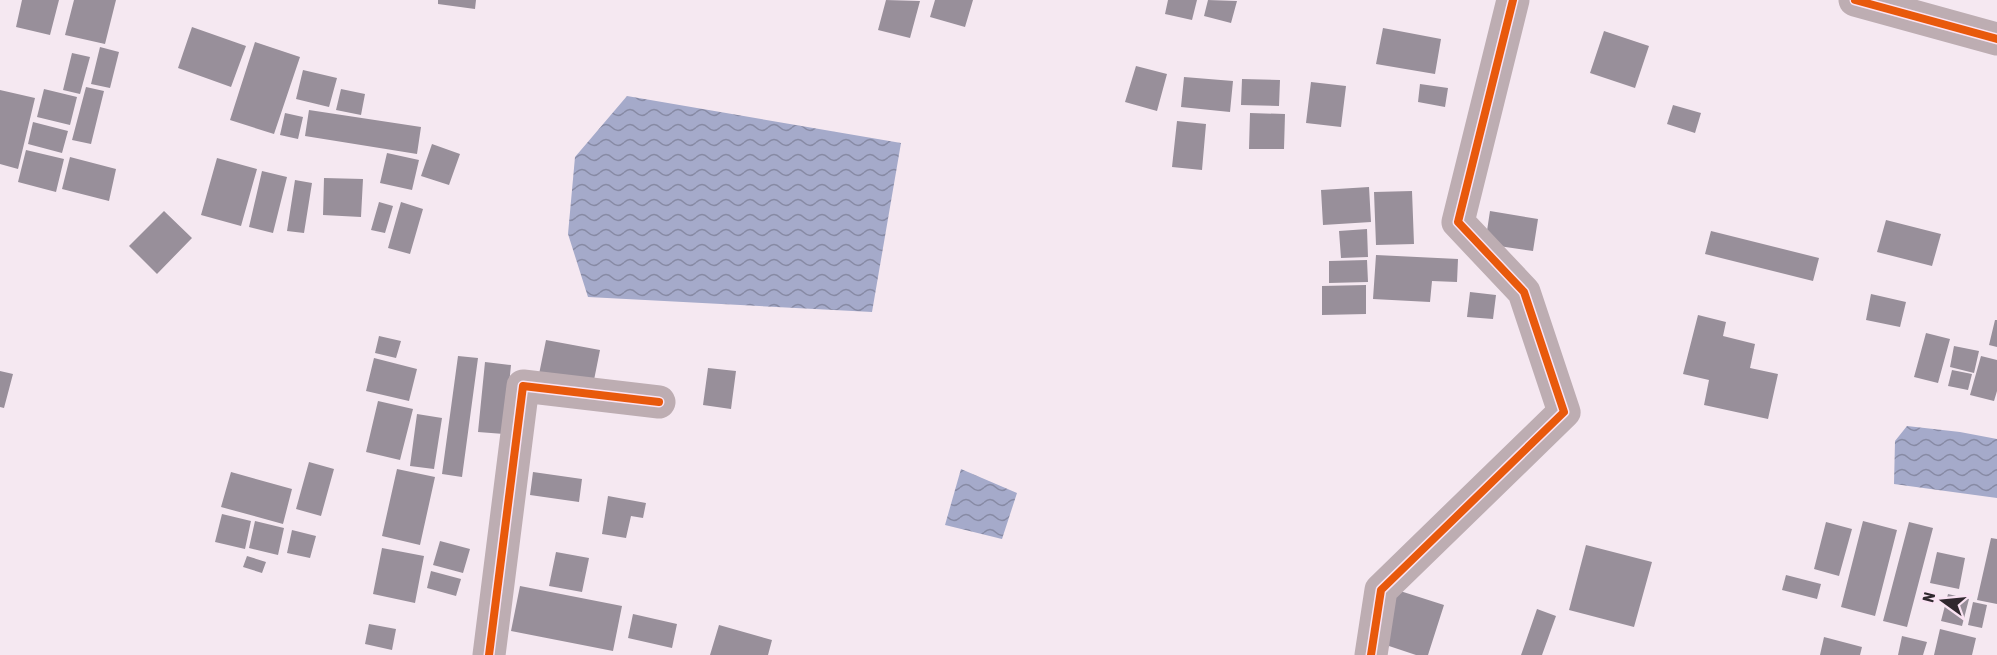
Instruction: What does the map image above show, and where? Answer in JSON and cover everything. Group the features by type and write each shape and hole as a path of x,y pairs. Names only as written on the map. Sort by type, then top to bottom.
{"street":[{"path":"1371,655 1381,590 1564,412 1524,292 1458,222 1513,0"},
{"path":"1855,0 1997,39"},
{"path":"489,655 523,386 659,402"}],"water":[{"path":"627,96 901,143 872,312 588,297 568,234 575,157"},
{"path":"1907,426 1997,439 1997,498 1894,484 1895,441"},
{"path":"961,469 1017,493 1002,539 945,525"}],"building":[{"path":"22,0 59,0 50,35 16,27"},
{"path":"74,0 116,0 105,44 65,35"},
{"path":"438,0 476,0 475,9 438,4"},
{"path":"886,0 920,1 910,38 878,30"},
{"path":"935,0 973,0 965,27 930,17"},
{"path":"1168,0 1197,0 1192,20 1165,14"},
{"path":"1208,0 1237,1 1231,23 1204,16"},
{"path":"192,27 246,46 231,87 178,68"},
{"path":"1383,28 1441,39 1435,74 1376,64"},
{"path":"1604,31 1649,46 1635,88 1590,73"},
{"path":"255,42 300,57 274,134 230,120"},
{"path":"100,47 119,52 110,88 91,84"},
{"path":"72,53 90,57 80,94 63,90"},
{"path":"1136,66 1167,74 1157,111 1125,102"},
{"path":"303,70 337,78 329,107 296,99"},
{"path":"1184,77 1233,81 1230,112 1181,107"},
{"path":"1242,79 1280,80 1279,106 1241,105"},
{"path":"1311,82 1346,86 1341,127 1306,123"},
{"path":"1420,84 1448,88 1445,107 1418,102"},
{"path":"86,87 104,91 91,144 72,140"},
{"path":"44,89 77,97 70,125 37,117"},
{"path":"341,89 365,94 361,115 336,110"},
{"path":"0,90 35,98 18,169 0,164"},
{"path":"1673,105 1701,113 1695,133 1667,124"},
{"path":"309,110 421,127 417,154 305,136"},
{"path":"285,113 303,117 298,139 280,135"},
{"path":"1250,113 1285,114 1284,149 1249,149"},
{"path":"1177,121 1206,124 1202,170 1172,167"},
{"path":"33,122 68,131 62,153 28,144"},
{"path":"432,144 460,154 449,185 421,176"},
{"path":"26,150 64,159 56,192 18,182"},
{"path":"387,153 419,160 412,190 380,183"},
{"path":"70,157 116,169 109,201 62,189"},
{"path":"217,158 257,169 241,226 201,215"},
{"path":"262,171 287,177 273,233 249,227"},
{"path":"324,178 363,179 361,217 323,215"},
{"path":"295,180 312,183 304,233 287,231"},
{"path":"1369,187 1371,222 1323,225 1321,190"},
{"path":"1412,191 1414,244 1376,245 1374,192"},
{"path":"379,202 393,206 385,233 371,230"},
{"path":"401,202 423,209 410,254 388,248"},
{"path":"164,211 192,238 157,274 129,246"},
{"path":"1490,211 1538,219 1533,251 1485,244"},
{"path":"1886,220 1941,234 1932,266 1877,252"},
{"path":"1367,229 1368,257 1341,258 1339,231"},
{"path":"1711,231 1819,258 1813,281 1705,254"},
{"path":"1376,255 1458,259 1457,282 1432,281 1430,302 1373,299"},
{"path":"1367,260 1368,282 1329,283 1329,261"},
{"path":"1366,285 1366,314 1322,315 1322,286"},
{"path":"1470,292 1496,295 1493,319 1467,317"},
{"path":"1871,294 1906,302 1900,327 1866,320"},
{"path":"1698,315 1726,322 1723,336 1755,344 1750,368 1778,374 1768,419 1704,405 1709,380 1683,374"},
{"path":"1995,320 1997,320 1997,347 1989,345"},
{"path":"1926,333 1950,339 1938,383 1914,377"},
{"path":"379,336 401,341 396,358 375,353"},
{"path":"546,340 600,350 592,390 538,379"},
{"path":"1954,346 1979,351 1974,373 1950,367"},
{"path":"458,356 478,358 462,477 442,474"},
{"path":"1981,356 1997,360 1997,391 1994,401 1970,395"},
{"path":"374,358 417,369 409,401 366,391"},
{"path":"485,362 511,365 504,434 478,432"},
{"path":"708,368 736,371 731,409 703,405"},
{"path":"1952,370 1972,374 1968,390 1948,386"},
{"path":"0,371 13,374 4,408 0,407"},
{"path":"378,401 413,409 400,460 366,452"},
{"path":"417,414 442,418 434,469 410,466"},
{"path":"309,462 334,469 321,516 296,509"},
{"path":"397,469 435,477 420,545 382,536"},
{"path":"231,472 292,489 283,524 221,507"},
{"path":"533,472 582,479 579,502 530,495"},
{"path":"608,496 646,503 643,518 631,516 626,538 602,534"},
{"path":"222,514 251,521 245,549 215,542"},
{"path":"255,521 284,528 278,555 249,548"},
{"path":"1863,521 1897,530 1875,616 1841,607"},
{"path":"1826,522 1852,529 1839,576 1814,569"},
{"path":"1909,522 1933,528 1907,627 1883,621"},
{"path":"292,530 316,536 310,558 287,553"},
{"path":"1991,538 1997,539 1997,604 1977,600"},
{"path":"440,541 470,549 463,573 433,565"},
{"path":"1586,545 1652,562 1634,627 1569,610"},
{"path":"382,548 424,556 415,603 373,594"},
{"path":"556,552 589,558 582,592 549,586"},
{"path":"1937,552 1965,558 1959,589 1930,583"},
{"path":"247,556 266,562 262,573 243,567"},
{"path":"431,571 461,579 456,596 427,588"},
{"path":"1786,575 1821,584 1817,599 1782,590"},
{"path":"520,586 622,606 613,651 511,631"},
{"path":"1397,590 1444,605 1428,655 1416,655 1380,643"},
{"path":"1948,594 1969,599 1962,626 1941,621"},
{"path":"1973,602 1987,605 1982,628 1968,625"},
{"path":"1537,609 1556,616 1542,655 1521,655"},
{"path":"633,614 677,624 672,648 628,638"},
{"path":"369,624 396,629 392,650 365,644"},
{"path":"719,625 772,640 768,655 710,655"},
{"path":"1940,629 1976,638 1972,655 1934,655"},
{"path":"1902,636 1927,642 1923,655 1898,655"},
{"path":"1824,637 1862,647 1860,655 1820,655"}],"cycle path":[{"path":"1371,655 1381,590 1564,412 1524,292 1458,222 1513,0"},
{"path":"1855,0 1997,39"},
{"path":"489,655 523,386 659,402"}]}
